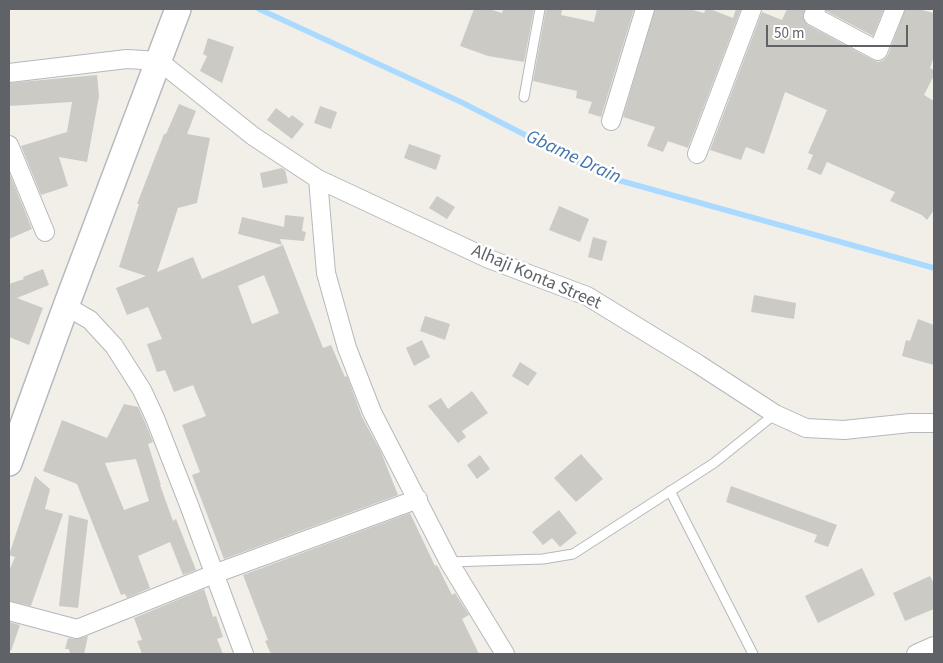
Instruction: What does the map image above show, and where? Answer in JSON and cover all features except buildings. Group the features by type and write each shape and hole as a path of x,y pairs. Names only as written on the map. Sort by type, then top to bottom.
{"main road":[{"path":"11,448 176,15"}],"street":[{"path":"610,121 645,9"},
{"path":"697,154 752,9"},
{"path":"816,9 813,16 878,51 895,9"},
{"path":"9,73 113,60 159,61"},
{"name":"Alhaji Konta Street","path":"159,61 253,136 318,179 489,259 587,296 775,414 806,428 844,430 910,423 934,423"},
{"path":"9,145 45,232"},
{"path":"318,179 326,273 347,348 372,412 449,562 505,654"},
{"path":"66,306 90,320 114,346 142,390 155,418 244,654"},
{"path":"9,611 78,629 214,574 418,500"},
{"path":"916,654 934,646"}],"lane":[{"path":"524,97 540,9"},
{"path":"449,562 543,559 573,554 714,463 775,414"},
{"path":"670,491 753,654"}],"waterway":[{"name":"Gbame Drain","path":"259,9 463,103 607,177 934,268"}]}
